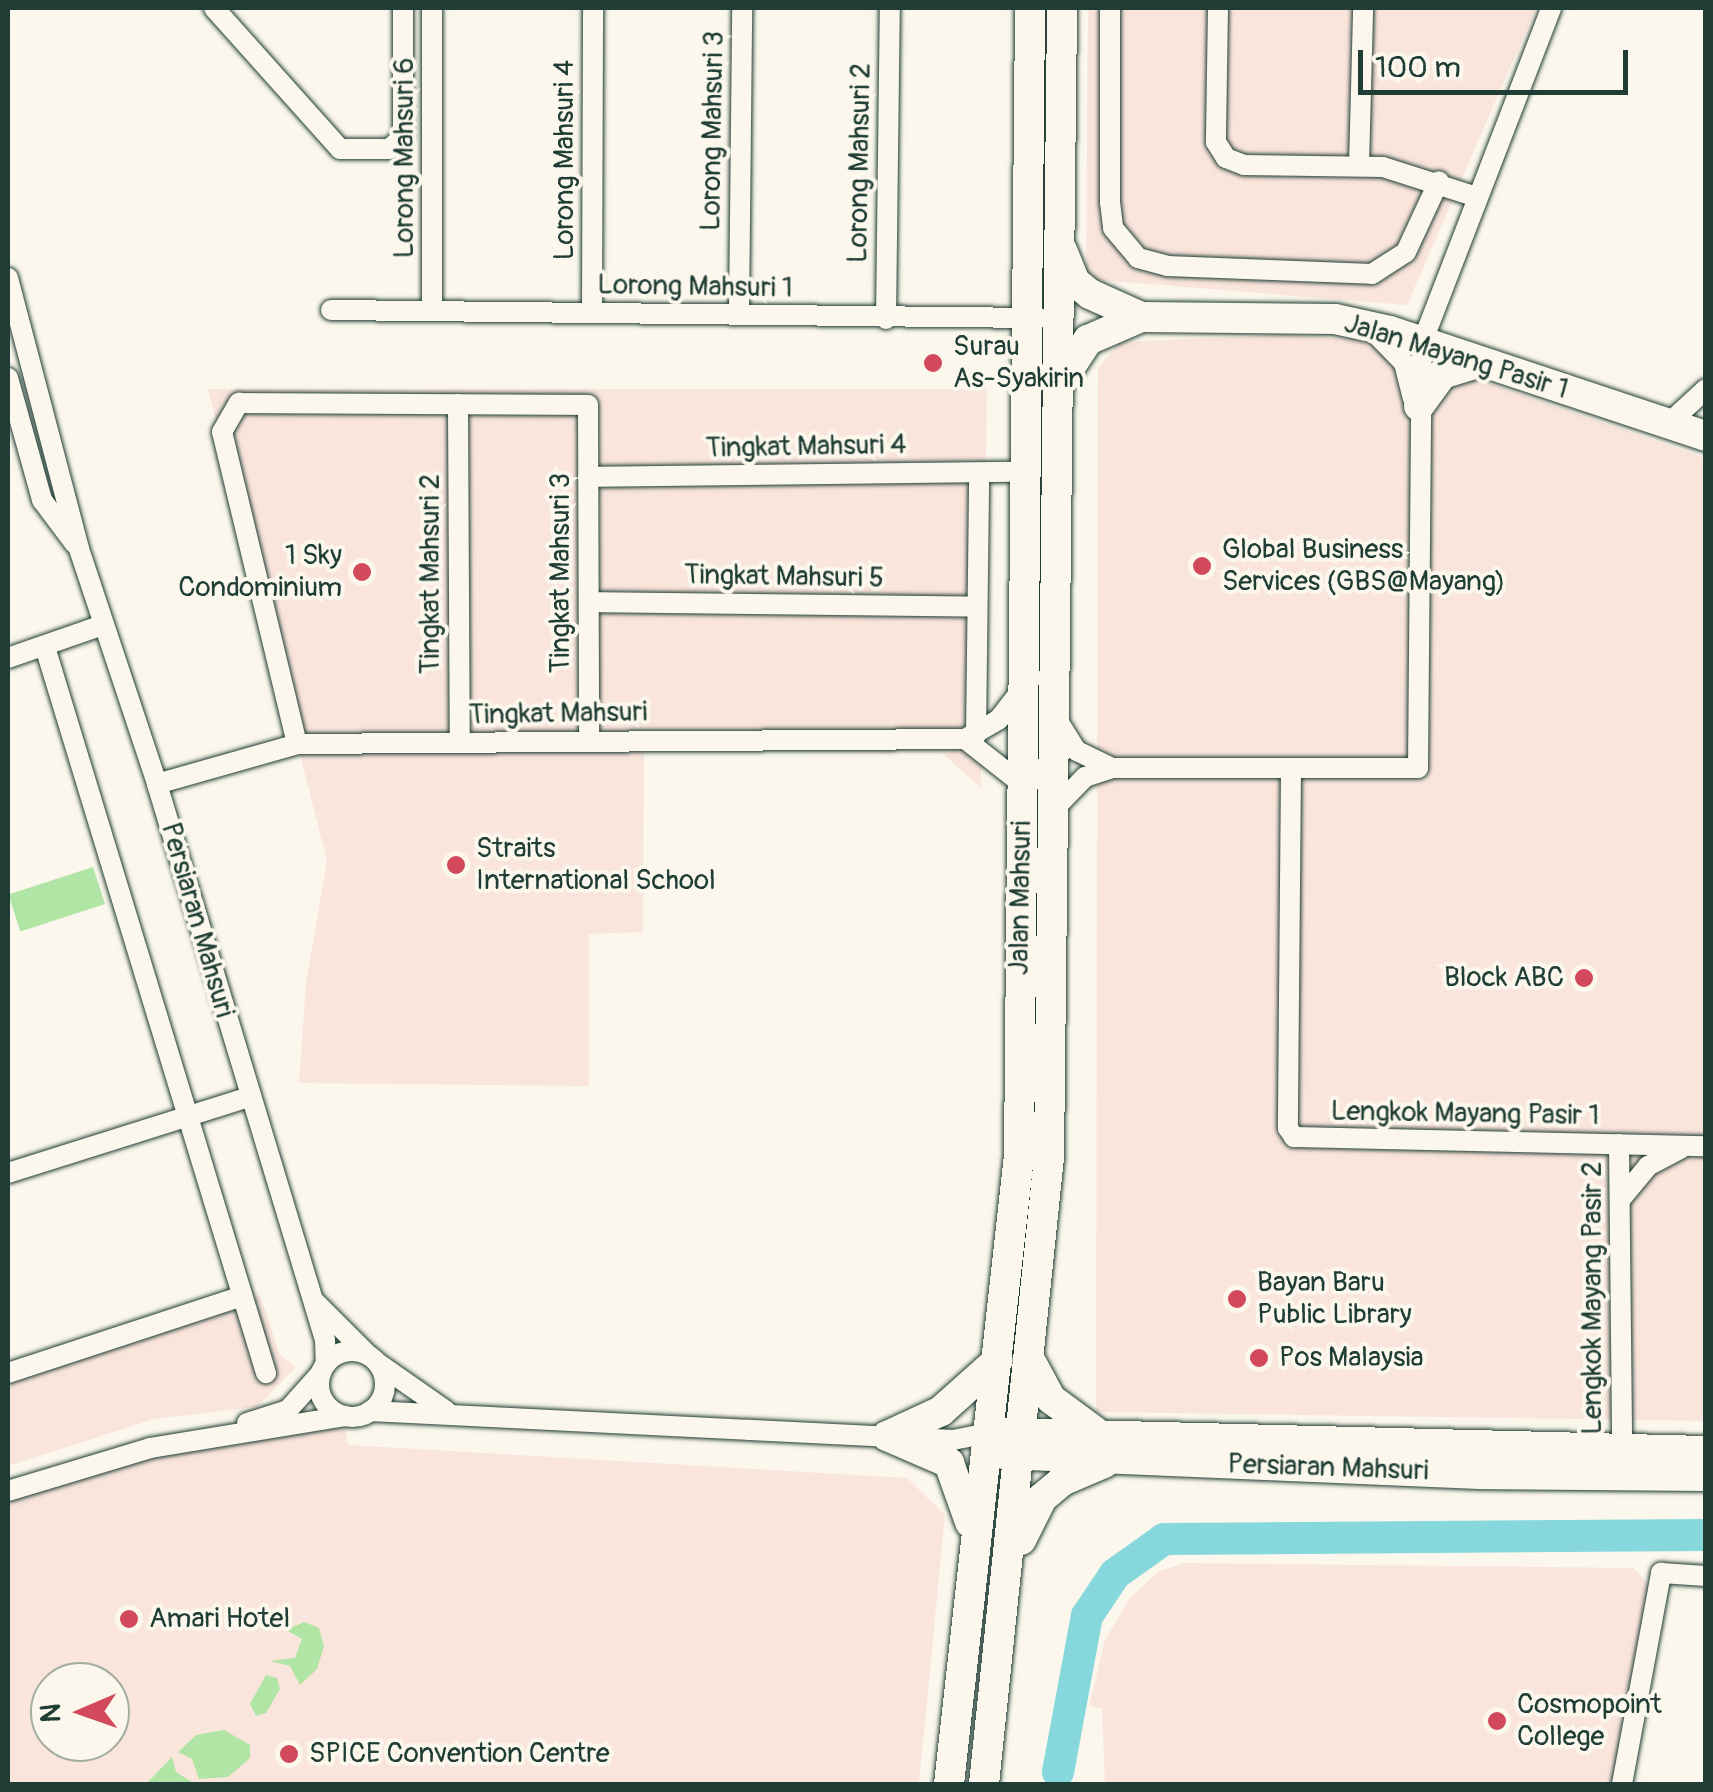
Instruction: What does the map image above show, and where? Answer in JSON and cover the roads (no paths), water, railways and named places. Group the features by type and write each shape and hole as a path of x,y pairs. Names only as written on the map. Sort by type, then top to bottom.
{"street":[{"path":"214,8 340,149 389,149 403,137 403,8"},
{"name":"Lorong Mahsuri 6","path":"432,8 432,309"},
{"name":"Lorong Mahsuri 4","path":"592,313 593,8"},
{"name":"Lorong Mahsuri 3","path":"739,314 742,8"},
{"name":"Lorong Mahsuri 2","path":"886,319 890,8"},
{"name":"Jalan Mahsuri","path":"949,1784 1019,1156 1030,8"},
{"name":"Jalan Mahsuri","path":"984,1784 1050,1158 1062,8"},
{"path":"1110,8 1110,202 1113,228 1138,258 1168,266 1372,274 1406,252 1439,181"},
{"path":"1218,8 1219,152 1244,165 1359,166 1439,181 1474,196"},
{"path":"1359,166 1363,8"},
{"path":"1053,810 1085,777 1112,768 1418,768 1418,412 1422,342 1474,196 1551,8"},
{"name":"Jalan Mayang Pasir 1","path":"1059,242 1076,282 1141,317"},
{"name":"Persiaran Mahsuri","path":"8,278 79,550 157,784 307,1294 324,1368"},
{"name":"Lorong Mahsuri 1","path":"331,310 1058,318"},
{"name":"Jalan Mayang Pasir 1","path":"1058,387 1088,340 1141,317 1359,322 1706,436"},
{"path":"1359,322 1404,363 1418,412"},
{"path":"1418,412 1442,374 1481,362"},
{"name":"Persiaran Mahsuri","path":"8,378 42,500 79,550"},
{"path":"1669,423 1705,390"},
{"path":"1705,390 1706,401"},
{"path":"297,744 222,432 230,414 239,403 458,404"},
{"name":"Tingkat Mahsuri 3","path":"458,404 588,404 589,742"},
{"name":"Tingkat Mahsuri 2","path":"458,404 460,743"},
{"path":"971,737 978,608 979,472"},
{"name":"Tingkat Mahsuri 4","path":"588,477 1024,472"},
{"name":"Tingkat Mahsuri 5","path":"590,602 978,608"},
{"path":"8,658 104,625"},
{"path":"44,647 266,1374"},
{"path":"971,737 1000,719 1023,688"},
{"path":"1054,715 1077,751 1112,768"},
{"path":"971,737 1022,784"},
{"name":"Tingkat Mahsuri","path":"157,784 297,744 971,737"},
{"name":"Lengkok Mayang Pasir 1","path":"1292,769 1288,1128 1294,1137 1696,1146"},
{"path":"8,1173 249,1098"},
{"name":"Lengkok Mayang Pasir 2","path":"1619,1144 1622,1451"},
{"path":"1620,1200 1648,1166 1696,1146"},
{"name":"Persiaran Mahsuri","path":"307,1294 371,1357 446,1412"},
{"path":"8,1373 242,1296"},
{"path":"8,1478 147,1436 265,1427 304,1397 324,1368 350,1351 371,1357 385,1387 370,1411 150,1448 8,1491"},
{"path":"887,1436 941,1412 998,1360"},
{"path":"1009,1569 1042,1498 1107,1449 1051,1399 1030,1360"},
{"path":"324,1368 327,1404 345,1416"},
{"name":"Persiaran Mahsuri","path":"370,1411 428,1418 446,1412 887,1436 1480,1475 1706,1476"},
{"path":"887,1436 950,1463 965,1494 974,1545"},
{"name":"Persiaran Mahsuri","path":"1107,1449 1706,1451"},
{"path":"1622,1784 1661,1573 1706,1576"}],"waterway":[{"path":"1058,1772 1087,1616 1115,1574 1164,1539 1706,1535"}],"place":[{"name":"Surau As-Syakirin","path":"933,363"},
{"name":"Global Business Services (GBS@Mayang)","path":"1202,566"},
{"name":"1 Sky Condominium","path":"362,572"},
{"name":"Straits International School","path":"456,865"},
{"name":"Block ABC","path":"1584,978"},
{"name":"Bayan Baru Public Library","path":"1237,1299"},
{"name":"Pos Malaysia","path":"1259,1358"},
{"name":"Amari Hotel","path":"129,1619"},
{"name":"Cosmopoint College","path":"1497,1721"},
{"name":"SPICE Convention Centre","path":"289,1754"}]}
